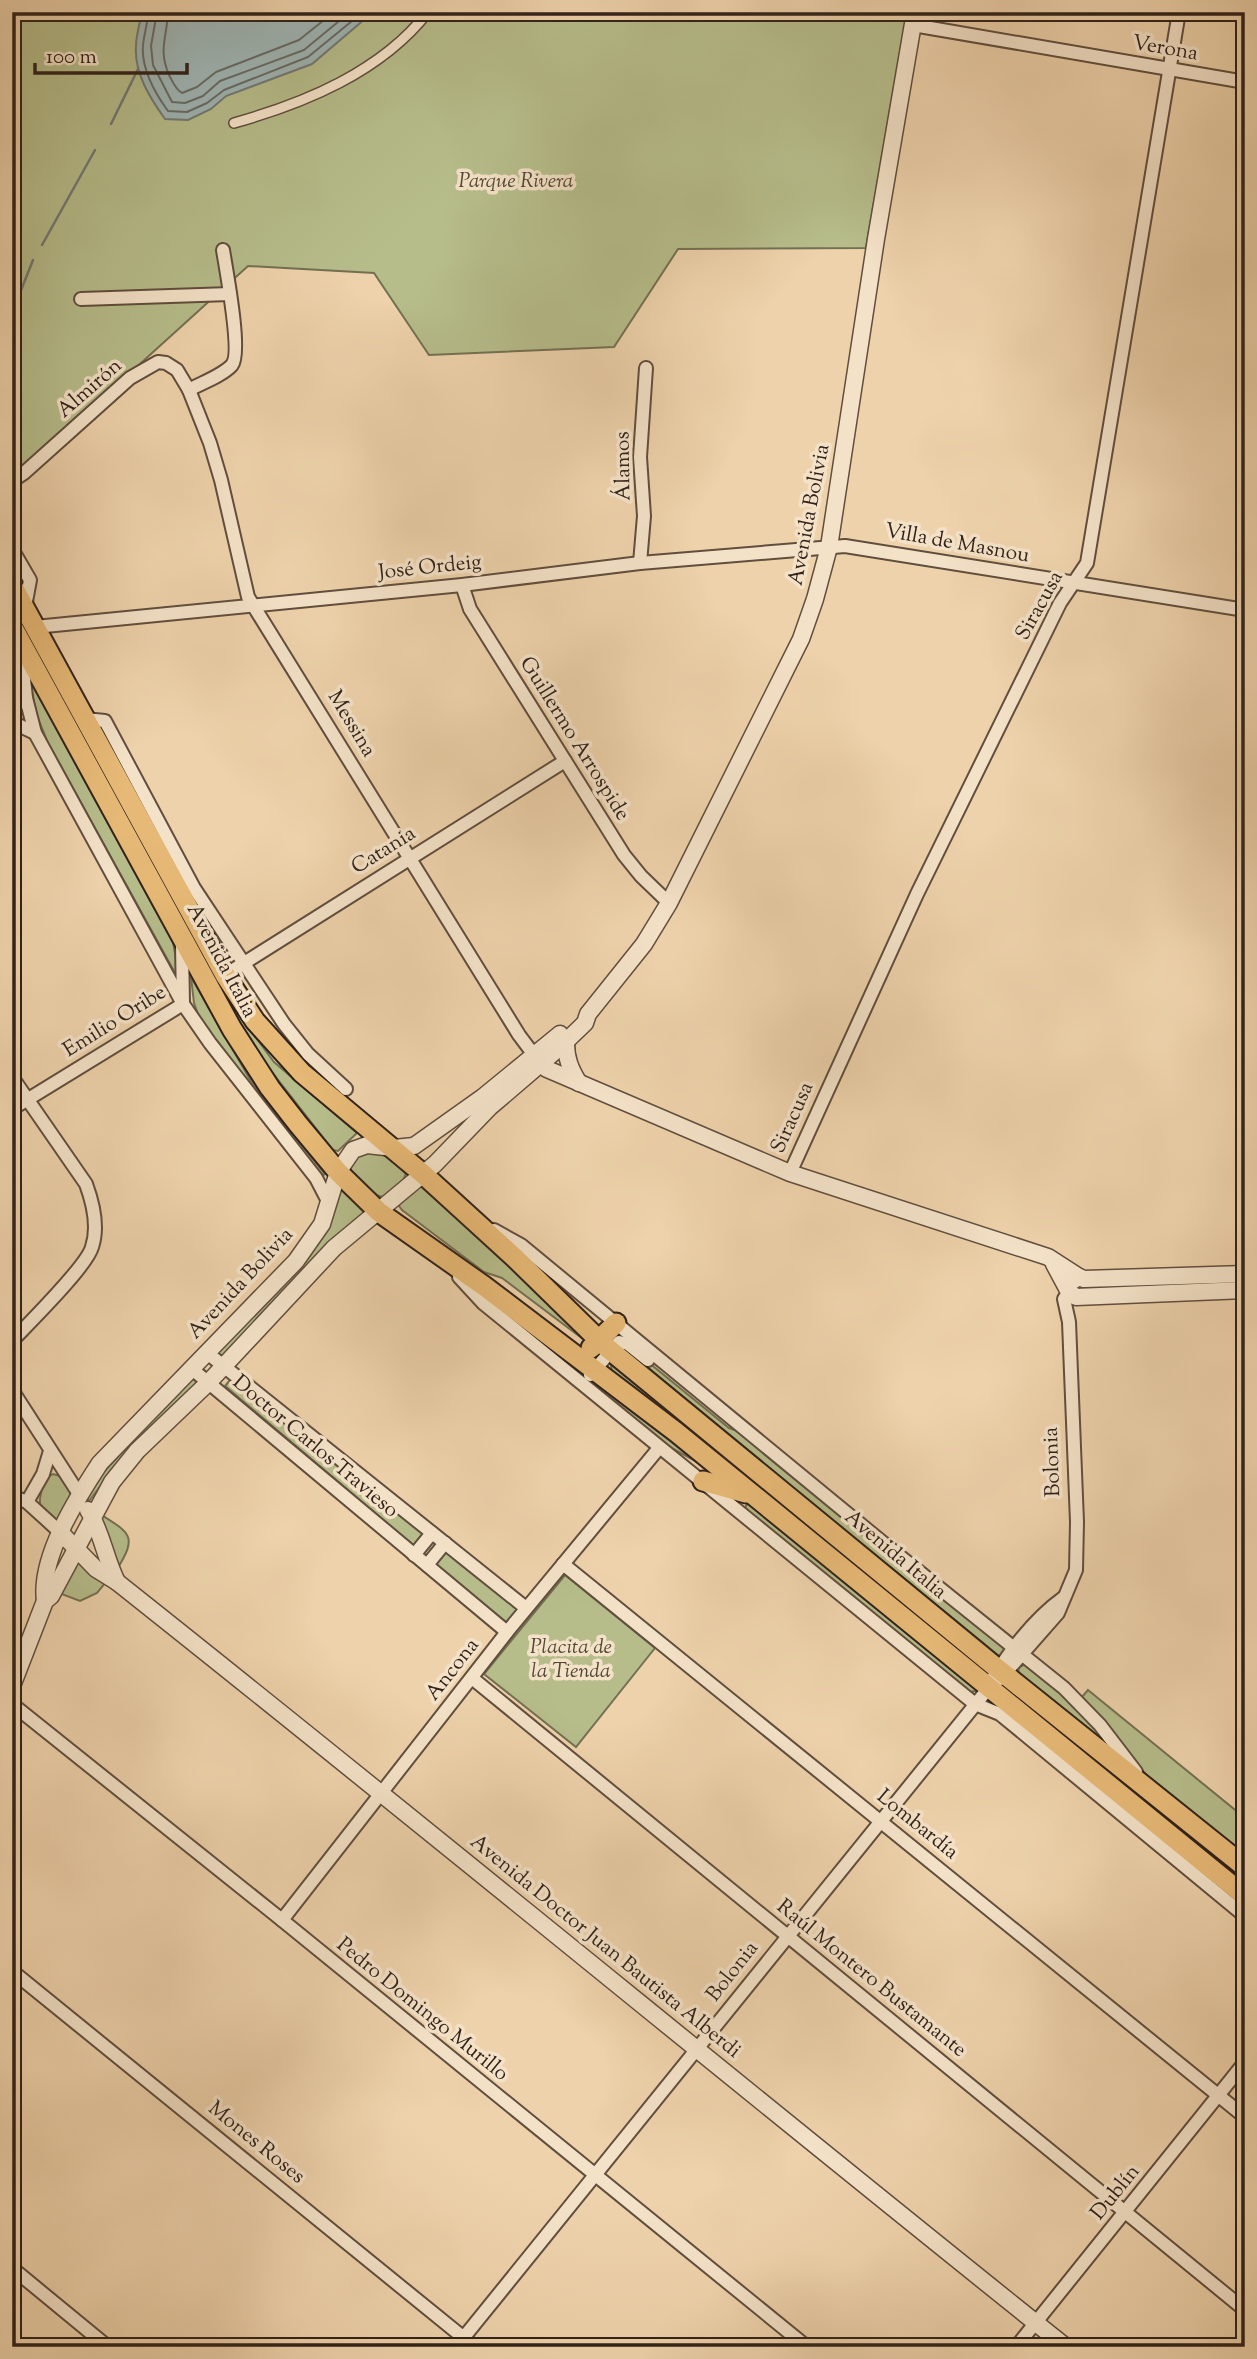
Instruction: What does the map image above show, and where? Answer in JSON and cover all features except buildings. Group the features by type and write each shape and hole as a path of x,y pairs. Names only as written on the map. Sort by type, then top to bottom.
{"main road":[{"name":"Avenida Italia","path":"21,582 25,607 22,631 182,936 244,1049 270,1088 338,1172 379,1212 595,1369 897,1613 924,1626 1087,1741 1245,1867"},
{"name":"Avenida Italia","path":"22,631 85,719 225,975 255,1021 302,1073 423,1174 605,1345 996,1678 1108,1794 1173,1848 1245,1896"},
{"path":"484,1286 512,1292 586,1348 605,1345 616,1323"},
{"path":"703,1481 753,1495"}],"street":[{"path":"234,122 279,110 376,61 414,30 428,12"},
{"name":"Siracusa","path":"790,1173 917,894 1060,603 1087,563 1179,12"},
{"name":"Verona","path":"914,19 1169,70 1245,82"},
{"name":"Avenida Bolivia","path":"12,1686 45,1601 51,1596 112,1482 137,1451 208,1382 334,1248 423,1174 538,1059 589,1014 644,944 669,903 801,639 815,599 829,547 876,239 914,19"},
{"path":"188,390 229,368 236,352 223,250"},
{"path":"81,299 230,294"},
{"name":"Almirón","path":"12,481 130,378 149,366 158,362 173,366 188,390"},
{"name":"Álamos","path":"640,563 644,516 640,457 646,368"},
{"name":"Messina","path":"188,390 210,443 221,480 248,597 519,1035 538,1059"},
{"name":"José Ordeig","path":"22,631 462,585 640,563 829,547"},
{"name":"Villa de Masnou","path":"829,547 860,547 1245,610"},
{"name":"Avenida Italia","path":"12,550 21,582"},
{"name":"Guillermo Arrospide","path":"462,585 470,609 624,855 669,903"},
{"name":"Avenida Italia","path":"22,631 26,698 35,733 183,1004 316,1178 328,1201"},
{"path":"12,709 26,698"},
{"name":"Avenida Italia","path":"85,719 105,721 194,887 244,964 300,1044 326,1072 346,1088"},
{"path":"12,722 35,733"},
{"name":"Catania","path":"225,975 565,761"},
{"name":"Emilio Oribe","path":"12,1109 183,1004 182,936"},
{"name":"Avenida Bolivia","path":"45,1601 43,1589 60,1532 79,1494 100,1464 296,1261 322,1224 338,1172 348,1154 368,1145 394,1148 414,1146 566,1042 585,1023 589,1014"},
{"path":"566,1042 570,1068 579,1083"},
{"path":"538,1059 547,1069 790,1173 1048,1257 1076,1287 1245,1290"},
{"path":"12,1077 86,1184 93,1204 94,1228 92,1249 82,1265 12,1341"},
{"name":"Avenida Italia","path":"472,1219 521,1245 1076,1699 1100,1725 1152,1793"},
{"name":"Avenida Italia","path":"442,1258 483,1303 975,1704 1000,1714 1108,1794"},
{"path":"1076,1287 1245,1274"},
{"name":"Bolonia","path":"460,2342 996,1678 1058,1613 1076,1570 1077,1552 1069,1322 1065,1299 1076,1287"},
{"name":"Avenida Italia","path":"605,1345 619,1342 628,1344 704,1405 732,1425 742,1427"},
{"path":"582,1384 595,1369 605,1345"},
{"name":"Doctor Carlos Travieso","path":"206,1352 526,1608"},
{"name":"Doctor Carlos Travieso","path":"191,1369 507,1632"},
{"path":"12,1390 79,1494"},
{"name":"Ancona","path":"282,1920 526,1608 659,1447"},
{"path":"27,1503 43,1474 50,1451"},
{"name":"Avenida Doctor Juan Bautista Alberdi","path":"79,1494 99,1529 105,1558 117,1581"},
{"path":"12,1496 27,1503 60,1532"},
{"name":"Avenida Doctor Juan Bautista Alberdi","path":"60,1532 96,1569 117,1581 382,1792 1066,2347"},
{"path":"414,1555 432,1533"},
{"path":"427,1565 445,1544"},
{"name":"Lombardía","path":"563,1564 1245,2117"},
{"name":"Raúl Montero Bustamante","path":"472,1678 1245,2310"},
{"name":"Pedro Domingo Murillo","path":"12,1704 807,2347"},
{"name":"Avenida Italia","path":"1173,1848 1245,1916"},
{"name":"Mones Roses","path":"12,1971 460,2342 475,2347"},
{"name":"Dublín","path":"1016,2347 1245,2062"},
{"path":"12,2268 108,2347"}],"green space":[{"name":"Parque Rivera","path":"12,12 907,12 866,248 678,249 614,347 429,355 374,273 248,266 55,441 12,476"},
{"path":"12,604 239,1015 274,1062 357,1133 338,1151 333,1150 268,1067 235,1018 12,612"},
{"path":"30,679 173,942 180,982 48,743 36,714"},
{"path":"191,977 252,1083 325,1174 322,1176 199,1017 194,1003"},
{"path":"381,1150 406,1173 403,1181 384,1197 363,1185 349,1165 354,1155"},
{"path":"421,1186 587,1337 587,1342 502,1278 484,1272 402,1210 400,1202"},
{"path":"341,1189 366,1212 322,1250 222,1356 217,1354 301,1261"},
{"path":"626,1344 729,1428 743,1433 1008,1651 996,1660 619,1346"},
{"path":"610,1360 921,1616 900,1606 612,1372"},
{"path":"195,1376 197,1383 133,1444 89,1501 86,1496 102,1474 191,1377"},
{"path":"591,1378 708,1468 668,1446 589,1383"},
{"path":"230,1380 426,1532 414,1546 225,1386"},
{"path":"53,1474 60,1476 71,1493 58,1521 45,1513 40,1503 46,1478"},
{"path":"748,1502 978,1687 976,1691 969,1692 747,1511 745,1508"},
{"path":"100,1514 128,1536 124,1558 117,1569 106,1538"},
{"path":"446,1549 519,1607 508,1622 505,1623 435,1565"},
{"path":"82,1563 106,1582 97,1593 80,1601 59,1593 72,1566"},
{"name":"Placita de la Tienda","path":"565,1575 655,1648 576,1747 484,1674"},
{"path":"1026,1664 1082,1709 1106,1741 1082,1728 1018,1674 1019,1667"},
{"path":"1003,1686 1071,1741 1089,1750 1245,1876 1245,1887"},
{"path":"1088,1690 1245,1818 1245,1865 1166,1798 1081,1698"}],"water":[{"path":"142,12 373,12 312,64 226,96 211,109 188,120 165,119 144,85 136,56"}],"waterway":[{"path":"111,124 138,69"},
{"path":"42,245 95,150"},
{"path":"12,313 33,260"}]}
